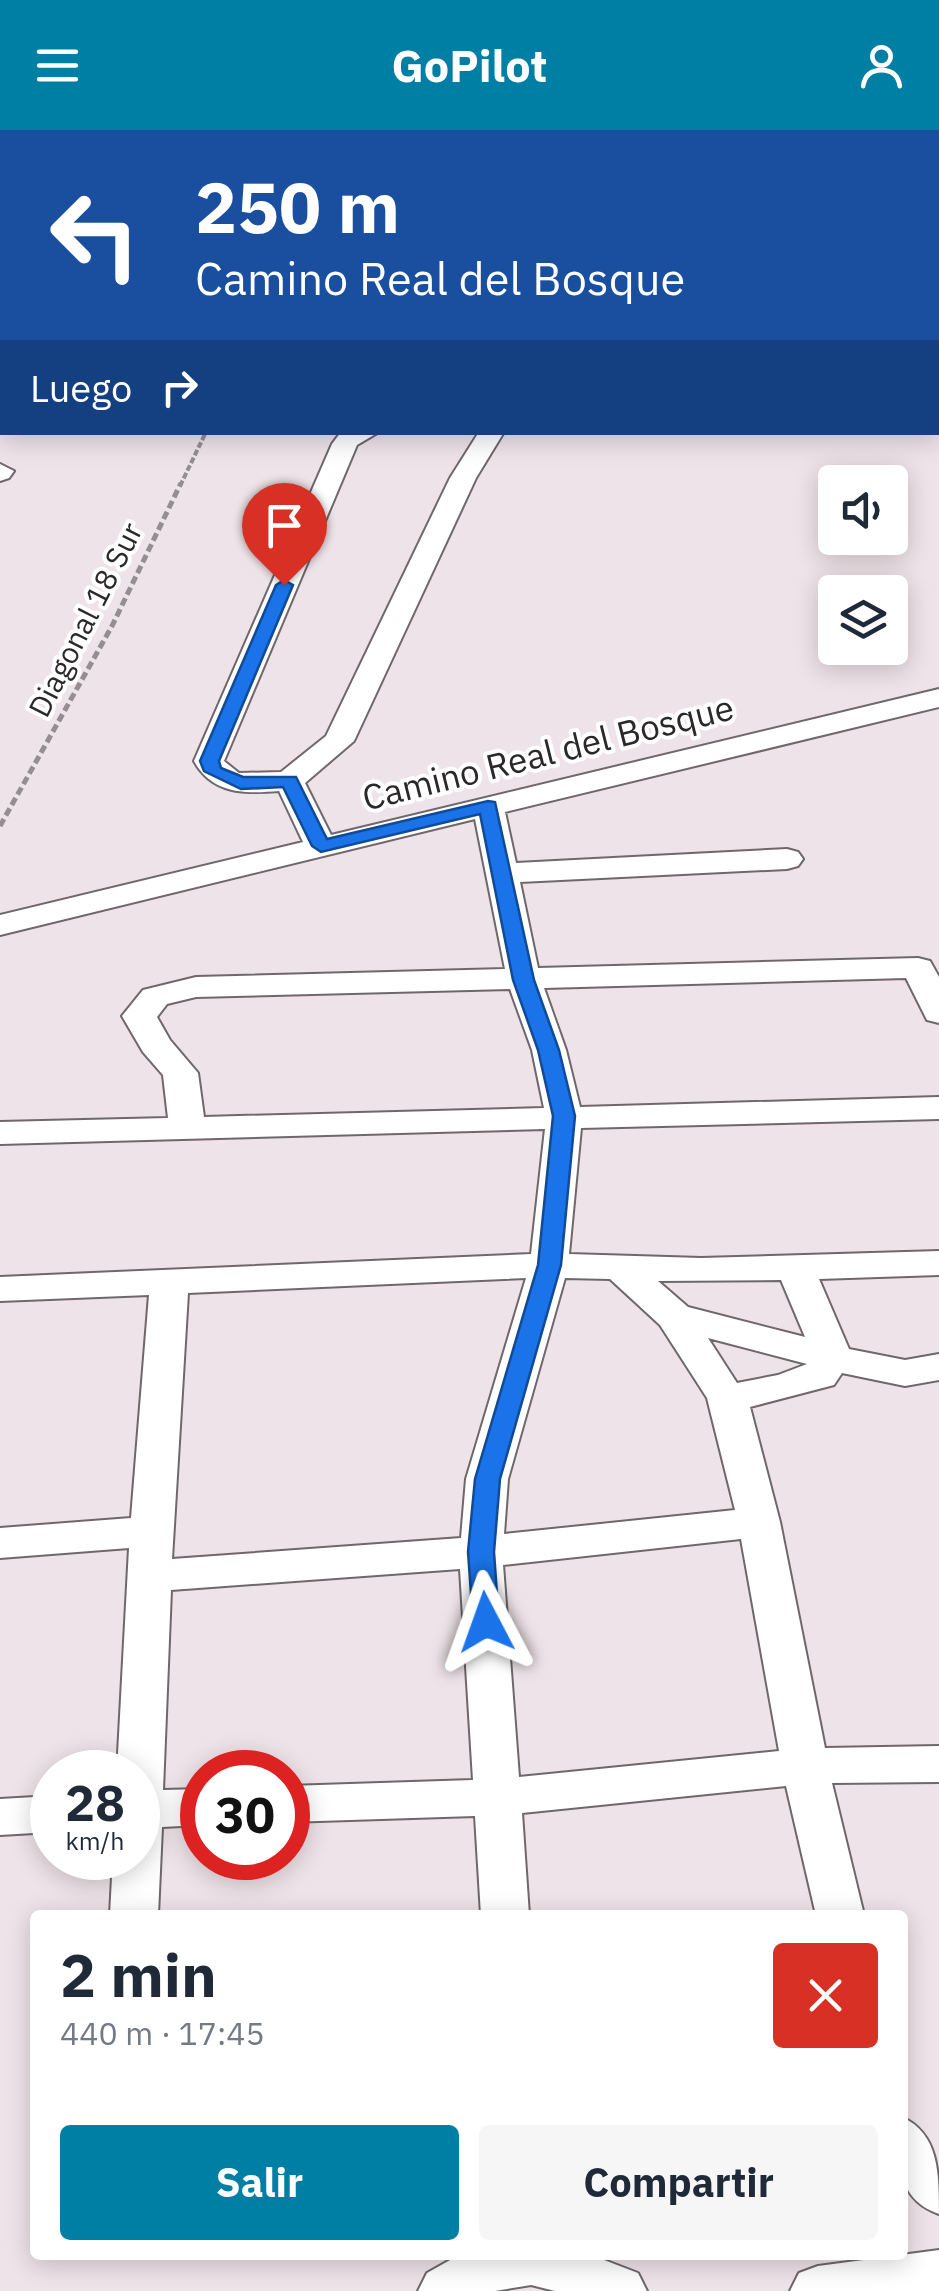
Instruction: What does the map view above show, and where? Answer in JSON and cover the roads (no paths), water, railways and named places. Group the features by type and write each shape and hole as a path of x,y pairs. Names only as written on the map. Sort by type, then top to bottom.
{"street":[{"path":"352,435 344,444 210,761 213,771 224,779 241,783 289,781 339,741 464,478 490,435"},
{"path":"933,699 939,668"},
{"name":"Camino Real del Bosque","path":"0,925 933,699"},
{"path":"289,781 321,846"},
{"path":"488,806 524,980 548,1050 564,1116 549,1265 487,1479 481,1552 505,1910"},
{"path":"502,872 787,859"},
{"path":"186,1128 180,1074 155,1045 139,1016 156,997 196,986 918,968 939,1013"},
{"path":"0,1134 939,1108"},
{"path":"0,1289 549,1265 796,1270 939,1264"},
{"path":"622,1269 674,1316 727,1398 759,1522 806,1766 839,1910"},
{"path":"796,1270 832,1355"},
{"path":"142,1750 169,1281"},
{"path":"674,1316 879,1370 906,1373 939,1367"},
{"path":"727,1398 820,1376 832,1355"},
{"path":"152,1576 481,1552 759,1522"},
{"path":"0,1542 152,1530"},
{"path":"310,1803 498,1797 806,1766 939,1764"},
{"path":"0,1817 30,1815"},
{"path":"134,1910 136,1880"},
{"path":"908,2148 939,2191"},
{"path":"446,2291 483,2266 508,2260"},
{"path":"536,2260 618,2291"},
{"path":"818,2291 939,2275"}]}
